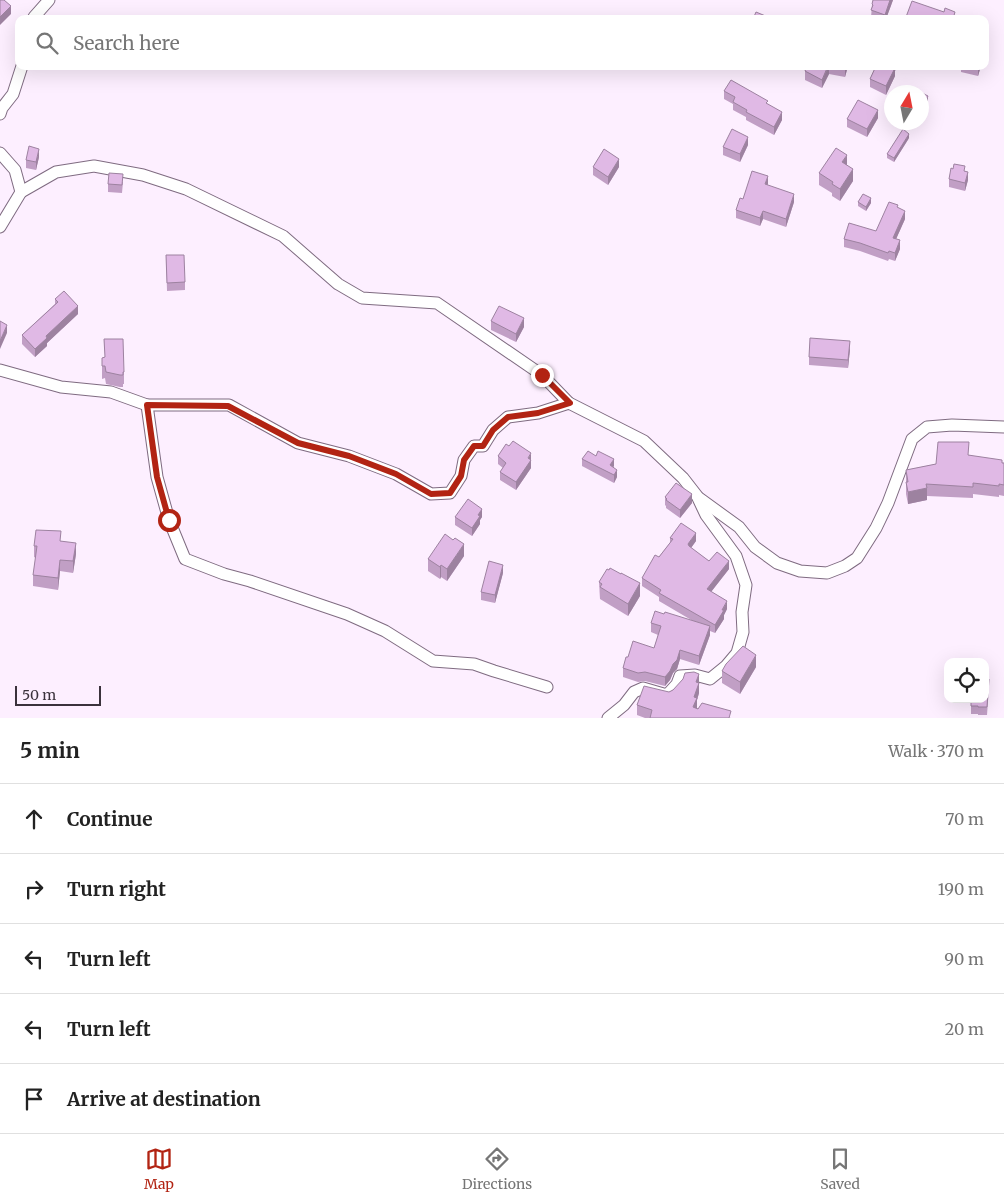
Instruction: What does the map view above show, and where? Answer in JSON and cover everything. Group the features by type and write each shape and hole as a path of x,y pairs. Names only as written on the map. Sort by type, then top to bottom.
{"street":[{"path":"36,15 49,0"},
{"path":"0,114 2,108 13,94 21,70"},
{"path":"0,153 16,170 21,192"},
{"path":"0,227 21,192 56,172 94,166 144,175 186,188 283,236 338,284 362,298 437,304 542,375 570,403 644,441 682,478 697,496 739,527 755,547 777,563 800,572 827,573 845,566 857,558 876,528 888,503 912,439 927,427 952,425 1004,427"},
{"path":"0,370 60,387 112,392 147,405 228,406 298,443 349,456 396,474 431,494 450,493 461,476 464,460 474,446 483,446 493,430 508,417 538,413 570,403"},
{"path":"147,405 157,477 169,520 185,559 224,574 347,614 386,631 433,660 474,664 547,687"},
{"path":"608,718 624,705 634,692 643,688 667,695 677,684 680,676 695,675 710,679 738,653 743,632 742,612 746,585 736,556 706,515 697,496"}],"building":[{"path":"0,0 4,0 11,6 0,17"},
{"path":"873,0 890,0 885,15 871,10"},
{"path":"912,1 944,12 945,8 955,12 954,15 907,15"},
{"path":"805,70 826,70 822,80"},
{"path":"874,70 894,70 886,85 870,79"},
{"path":"731,80 768,101 766,103 782,112 774,127 746,112 747,110 733,102 735,97 724,91"},
{"path":"858,100 878,110 867,129 847,119"},
{"path":"732,129 748,137 740,154 723,147"},
{"path":"902,130 909,134 894,158 887,154"},
{"path":"29,146 39,149 36,162 26,160"},
{"path":"836,148 847,155 842,162 853,169 840,189 819,173"},
{"path":"604,149 619,159 608,177 593,167"},
{"path":"954,164 965,166 964,171 968,172 965,183 949,179 951,168 953,169"},
{"path":"752,171 768,176 765,184 794,194 786,219 763,211 760,218 736,210 740,198 743,199"},
{"path":"109,173 123,174 122,185 108,184"},
{"path":"863,194 871,198 866,207 858,202"},
{"path":"889,202 898,205 897,207 905,211 893,238 900,240 895,253 889,251 888,253 844,239 849,223 876,231"},
{"path":"166,255 184,255 185,282 167,283"},
{"path":"64,291 78,306 35,349 22,335 58,302 55,299"},
{"path":"499,306 524,318 516,334 491,321"},
{"path":"0,321 7,325 0,341"},
{"path":"810,338 850,341 848,360 809,357"},
{"path":"104,339 123,339 123,375 106,372 105,366 102,366 102,358 105,357"},
{"path":"513,441 531,453 528,458 531,460 516,482 500,472 506,463 498,456 506,444 509,446"},
{"path":"938,442 969,442 968,455 1002,460 1002,463 1004,463 1004,485 973,483 973,487 926,484 927,488 908,492 906,470 936,464"},
{"path":"588,451 596,456 598,451 614,459 610,465 617,470 614,475 582,459"},
{"path":"676,483 692,494 680,510 666,500 665,497"},
{"path":"468,499 482,509 472,528 455,517"},
{"path":"681,523 696,533 688,544 689,546 709,561 717,552 729,561 707,589 727,601 715,625 659,593 661,590 642,578 655,555 659,557 673,539 670,538"},
{"path":"36,530 61,531 60,541 76,543 73,561 60,560 58,578 33,575 37,546 34,546"},
{"path":"445,534 453,540 455,538 464,544 447,569 428,559"},
{"path":"489,561 503,565 495,595 481,592"},
{"path":"610,568 640,583 628,604 600,587 602,584 599,582 607,569 609,570"},
{"path":"655,611 664,614 665,612 710,626 699,656 680,650 677,660 665,677 645,672 638,673 623,668 633,641 654,648 661,626 651,623"},
{"path":"743,646 756,655 740,682 722,671"},
{"path":"694,672 699,674 696,682 699,683 694,697 697,698 693,707 698,709 702,703 731,711 729,718 650,718 652,710 637,705 644,686 669,692 683,679 685,673"},
{"path":"971,703 987,703 987,707 971,706"}],"route":[{"path":"169,520 157,477 147,405 228,406 298,443 349,456 396,474 431,494 450,493 461,476 464,460 474,446 483,446 493,430 508,417 538,413 570,403 542,375"}]}
